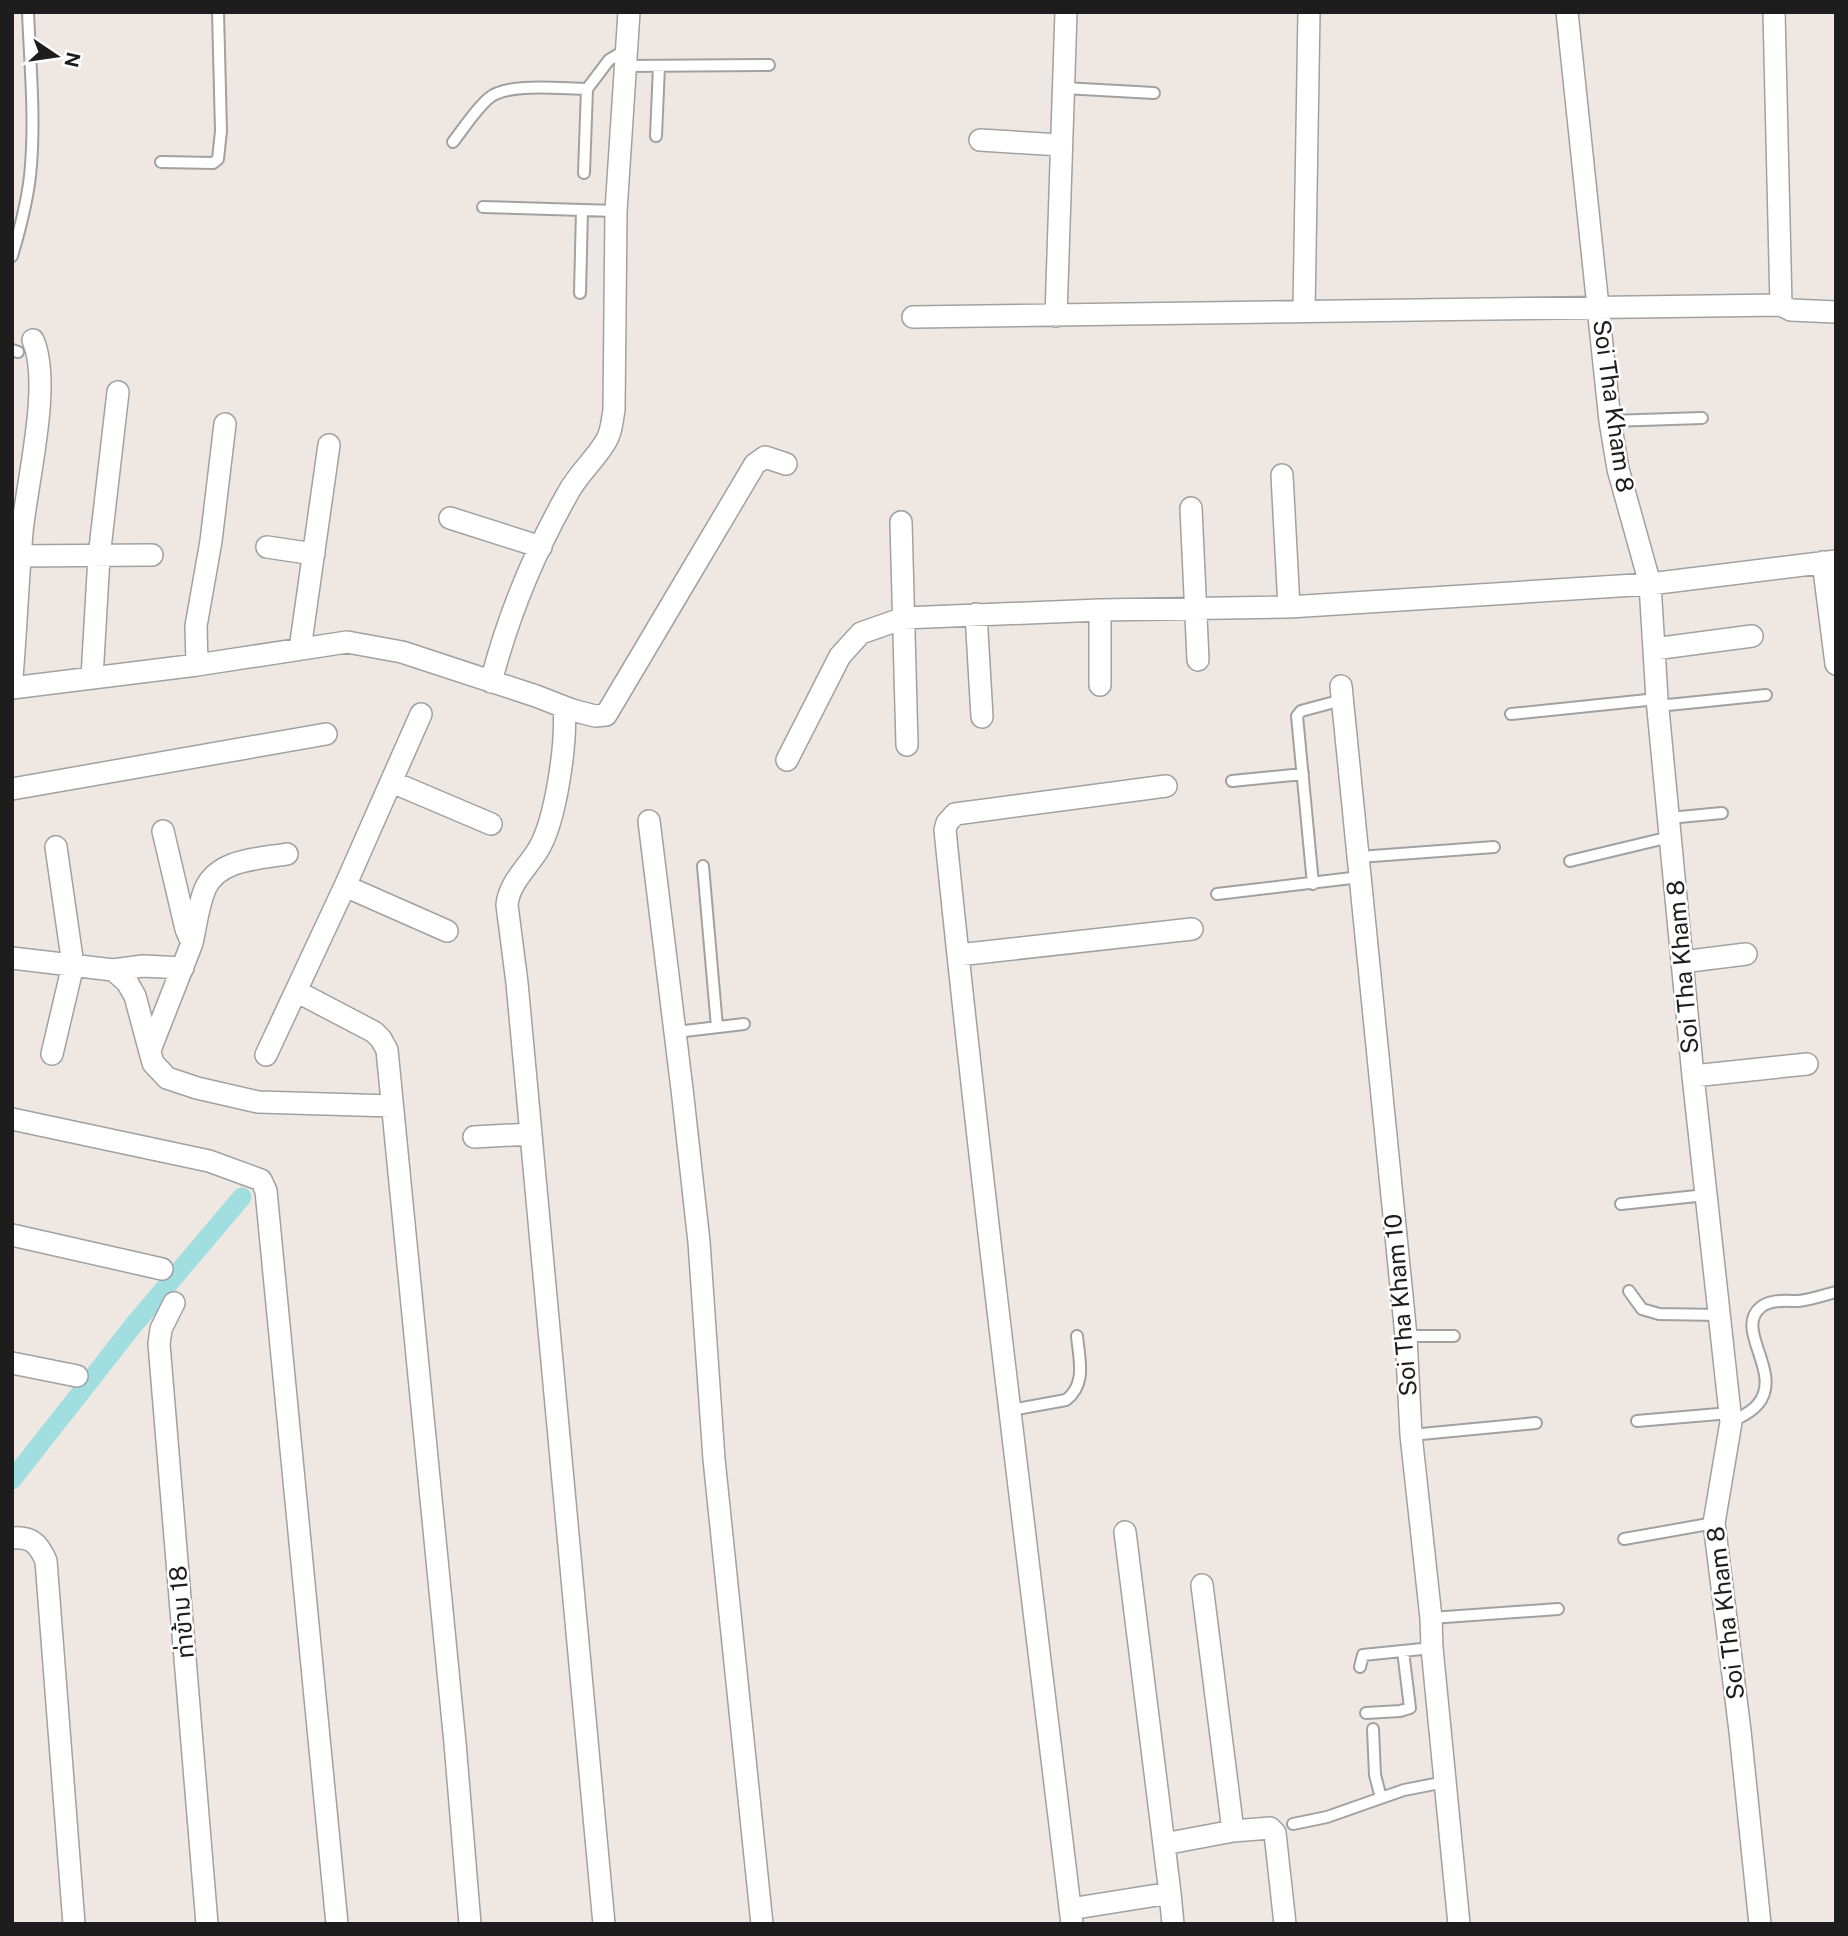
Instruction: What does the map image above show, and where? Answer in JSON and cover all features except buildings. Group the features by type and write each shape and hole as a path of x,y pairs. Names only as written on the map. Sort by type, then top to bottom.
{"street":[{"path":"491,682 500,645 517,598 541,547 568,492 607,440 611,428 614,410 616,211 629,12"},
{"path":"1056,316 1066,12"},
{"path":"1304,311 1309,12"},
{"name":"Soi Tha Kham 8","path":"1567,12 1610,421 1618,469 1650,584 1682,962 1730,1418 1714,1523 1740,1731 1760,1924"},
{"path":"1774,12 1781,305"},
{"path":"979,140 1060,145"},
{"path":"913,317 1781,305 1791,310 1836,312"},
{"path":"12,677 16,556 40,391 39,358 21,347"},
{"path":"92,677 99,557 118,392"},
{"path":"197,665 196,625 211,541 225,425"},
{"path":"300,649 329,444"},
{"path":"12,688 197,665 347,642 402,652 564,707 594,716 606,715 755,464 765,457 786,464"},
{"path":"1282,475 1289,607"},
{"path":"1191,508 1198,660"},
{"path":"450,518 541,547"},
{"path":"901,522 907,745"},
{"path":"267,547 314,554"},
{"path":"16,556 152,555"},
{"path":"787,761 845,649 861,633 904,618 1100,610 1289,607 1650,584 1829,561 1836,664"},
{"path":"1100,610 1100,685"},
{"path":"976,614 982,717"},
{"path":"1654,649 1752,636"},
{"name":"Soi Tha Kham 10","path":"1341,693 1406,1336 1411,1435 1459,1924"},
{"path":"564,707 564,736 555,798 546,833 540,848 508,895 507,905 517,983 604,1924"},
{"path":"266,1055 421,714"},
{"path":"12,789 326,734"},
{"path":"392,782 491,824"},
{"path":"1166,786 951,816 945,830 995,1297 1012,1410 1025,1543 1071,1916 1170,1893"},
{"path":"649,821 699,1242 714,1459 762,1924"},
{"path":"163,831 186,929 192,943"},
{"path":"52,1055 73,965 56,847"},
{"path":"150,1050 192,943 203,896 214,876 240,862 287,854"},
{"path":"345,886 447,931"},
{"path":"958,956 1192,929"},
{"path":"1682,962 1746,954"},
{"path":"12,958 113,970 143,966 183,968"},
{"path":"113,970 127,982 135,996 153,1063 167,1078 258,1102 393,1106"},
{"path":"296,991 381,1039 387,1050 454,1730 470,1924"},
{"path":"1693,1076 1807,1064"},
{"path":"12,1119 209,1161 261,1180 266,1191 337,1924"},
{"path":"474,1137 530,1135"},
{"path":"12,1235 162,1269"},
{"name":"ท่าข้าม 18","path":"174,1303 161,1329 159,1344 206,1924"},
{"path":"12,1363 77,1376"},
{"path":"1125,1531 1173,1924"},
{"path":"12,1538 24,1537 31,1540 41,1548 46,1561 74,1924"},
{"path":"1202,1586 1233,1831"},
{"path":"1164,1844 1233,1831 1270,1828 1275,1833 1284,1924"}],"lane":[{"path":"12,256 31,167 33,127 27,12"},
{"path":"162,162 214,163 218,159 221,131 218,12"},
{"path":"584,173 587,89 609,60 626,58 659,66 769,65"},
{"path":"656,136 659,66"},
{"path":"453,142 490,97 504,91 525,88 587,89"},
{"path":"1064,88 1154,93"},
{"path":"483,207 616,211"},
{"path":"580,292 582,210"},
{"path":"1610,421 1702,418"},
{"path":"1313,884 1297,716 1301,711 1341,693"},
{"path":"1511,713 1766,695"},
{"path":"1232,781 1303,774"},
{"path":"1570,861 1722,813"},
{"path":"1217,894 1313,884 1360,867 1494,846"},
{"path":"703,866 717,1027"},
{"path":"676,1032 744,1024"},
{"path":"1621,1204 1706,1195"},
{"path":"1629,1291 1642,1309 1659,1314 1720,1315"},
{"path":"1636,1421 1730,1418 1749,1413 1763,1395 1766,1379 1765,1366 1754,1337 1753,1317 1762,1306 1800,1301 1836,1292"},
{"path":"1012,1410 1071,1397 1081,1376 1077,1336"},
{"path":"1406,1336 1454,1336"},
{"path":"1411,1435 1536,1423"},
{"path":"1624,1539 1714,1523"},
{"path":"1431,1618 1558,1609"},
{"path":"1360,1667 1363,1655 1432,1648"},
{"path":"1366,1713 1400,1712 1410,1708 1403,1651"},
{"path":"1373,1730 1375,1775 1381,1798"},
{"path":"1293,1824 1327,1817 1404,1790 1445,1782"}],"waterway":[{"path":"12,1480 132,1327 242,1197"}]}
